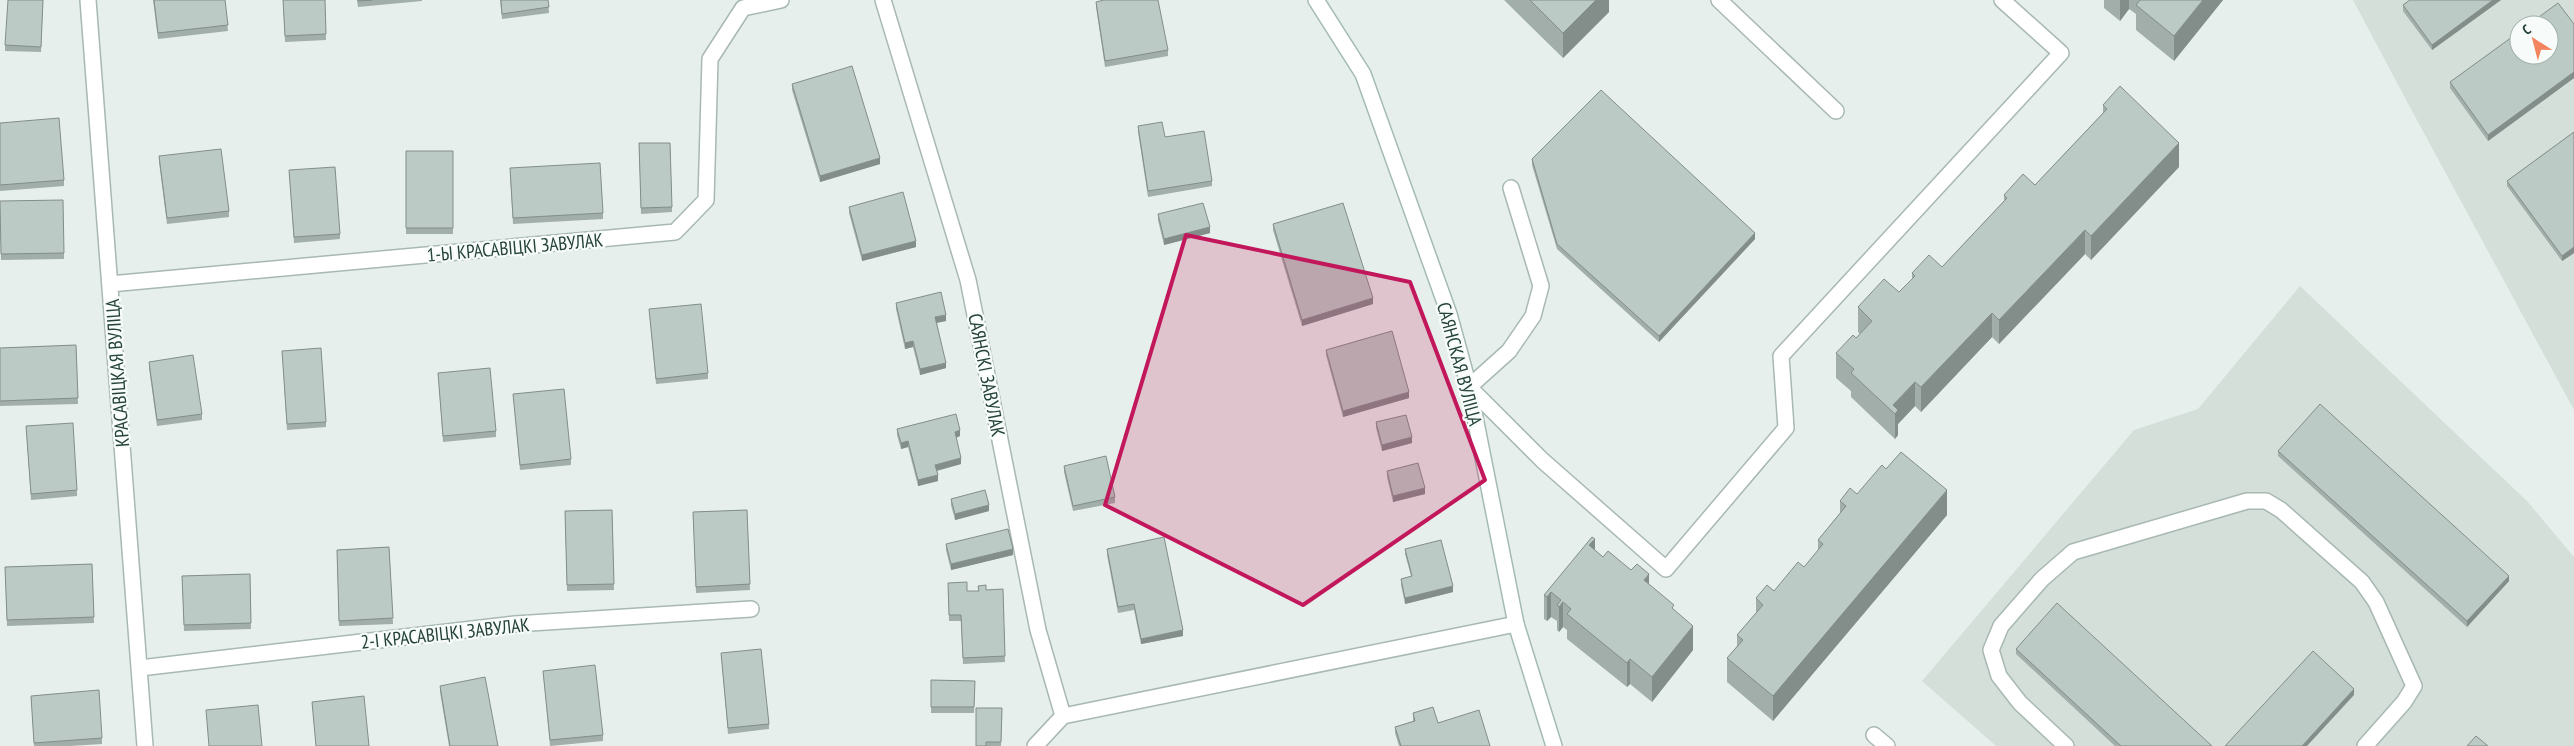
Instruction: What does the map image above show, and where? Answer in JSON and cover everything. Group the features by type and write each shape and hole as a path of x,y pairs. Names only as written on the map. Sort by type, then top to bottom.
{"street":[{"name":"КРАСАВІЦКАЯ ВУЛІЦА","path":"88,0 145,746"},
{"path":"742,4 781,0"},
{"name":"САЯНСКІ ЗАВУЛАК","path":"883,0 968,280 1038,630 1063,716"},
{"name":"САЯНСКАЯ ВУЛІЦА","path":"1316,0 1363,74 1449,314 1469,387 1516,624 1554,746"},
{"path":"1719,0 1836,111"},
{"path":"1511,188 1541,286 1533,316 1508,351 1469,387 1542,460 1666,570 1786,428 1781,356 2061,53 2002,0"},
{"name":"1-Ы КРАСАВІЦКІ ЗАВУЛАК","path":"110,284 675,232 706,200 710,59 742,4"},
{"path":"2066,746 2020,703 1999,676 1991,650 2002,626 2042,579 2073,552 2246,501 2266,501 2281,510 2362,582 2376,602 2414,686 2404,702 2365,746"},
{"name":"2-І КРАСАВІЦКІ ЗАВУЛАК","path":"140,668 515,624 751,608"},
{"path":"1035,746 1063,716 1516,624"},
{"path":"1874,736 1887,746"}],"highlighted area":[{"path":"1186,235 1410,282 1485,480 1303,605 1105,505"}],"shaded area":[{"path":"2353,0 2574,0 2574,410 2411,109"},
{"path":"2300,286 2527,501 2574,557 2574,746 1996,746 1922,681 2134,430 2198,409"}],"building":[{"path":"8,0 43,0 41,47 5,45"},
{"path":"154,0 225,0 228,25 158,33"},
{"path":"283,0 325,0 326,34 285,36"},
{"path":"501,0 548,0 549,7 502,14"},
{"path":"1104,0 1158,0 1168,50 1105,61 1096,2"},
{"path":"1530,0 1596,0 1563,33"},
{"path":"2140,0 2203,0 2174,36 2136,5"},
{"path":"2410,0 2493,0 2432,45 2403,5"},
{"path":"2558,3 2574,24 2574,72 2488,135 2450,82 2509,39 2509,65 2559,65 2559,15 2542,15"},
{"path":"852,66 880,158 820,176 792,84"},
{"path":"2120,86 2179,143 2091,236 2085,230 1999,320 1992,313 1921,387 1915,382 1893,405 1898,410 1895,414 1851,373 1854,369 1836,353 1853,335 1856,338 1872,321 1858,307 1884,279 1899,292 1915,276 1912,273 1929,255 1942,267 2007,198 2004,195 2023,174 2035,185 2107,109 2103,105"},
{"path":"1601,90 1755,233 1659,336 1557,244 1532,159"},
{"path":"59,118 64,180 0,185 0,123"},
{"path":"1162,122 1165,137 1204,131 1212,181 1148,191 1138,126"},
{"path":"2574,132 2574,247 2562,256 2507,181"},
{"path":"639,143 670,143 672,207 641,208"},
{"path":"221,149 229,211 167,218 159,156"},
{"path":"406,151 453,151 453,228 406,228"},
{"path":"600,163 603,213 513,218 510,168"},
{"path":"335,167 340,234 294,237 289,170"},
{"path":"903,192 916,241 862,255 849,207"},
{"path":"63,200 64,253 1,254 0,201"},
{"path":"1203,203 1210,227 1164,239 1158,214"},
{"path":"1343,203 1373,298 1302,320 1273,224"},
{"path":"941,292 946,315 935,317 946,363 920,369 913,341 905,343 896,303"},
{"path":"701,304 708,373 656,379 649,309"},
{"path":"1392,331 1409,392 1343,411 1326,350"},
{"path":"76,345 78,398 0,401 0,348"},
{"path":"321,348 326,422 287,424 282,351"},
{"path":"193,355 202,414 157,420 149,362"},
{"path":"490,368 496,431 443,436 438,373"},
{"path":"564,389 571,459 520,465 513,394"},
{"path":"2320,404 2509,576 2467,621 2278,451"},
{"path":"956,414 960,430 955,432 961,458 935,465 938,475 918,480 908,441 901,443 897,429"},
{"path":"1406,415 1412,437 1382,445 1376,422"},
{"path":"73,423 77,490 31,494 26,426"},
{"path":"1901,452 1947,490 1773,696 1727,658 1743,640 1737,635 1763,605 1756,598 1767,585 1774,591 1798,562 1804,567 1823,544 1818,540 1846,506 1840,501 1850,488 1857,494 1882,465 1886,469"},
{"path":"1106,456 1115,497 1073,506 1064,466"},
{"path":"1418,463 1425,488 1393,496 1387,471"},
{"path":"985,490 989,505 955,514 951,499"},
{"path":"612,510 614,584 567,585 565,511"},
{"path":"747,510 750,584 696,587 693,512"},
{"path":"1008,529 1013,549 951,564 946,544"},
{"path":"1164,537 1183,630 1141,639 1134,604 1118,607 1107,549"},
{"path":"1592,537 1595,539 1589,545 1603,557 1608,551 1631,570 1637,564 1649,574 1644,580 1674,605 1672,608 1693,626 1652,677 1630,659 1627,663 1567,614 1571,609 1563,602 1559,607 1557,605 1561,600 1551,592 1547,597 1544,595"},
{"path":"1441,540 1453,586 1405,598 1401,579 1412,576 1405,549"},
{"path":"389,547 393,618 339,621 337,550"},
{"path":"92,564 94,617 7,620 5,567"},
{"path":"250,574 251,623 184,625 182,576"},
{"path":"967,582 967,591 979,591 978,586 986,585 986,590 1003,589 1005,656 963,658 961,615 949,615 948,583"},
{"path":"2057,603 2212,746 2121,746 2016,649"},
{"path":"761,649 769,724 728,728 721,653"},
{"path":"2313,651 2354,689 2302,746 2225,746"},
{"path":"595,665 603,735 550,740 543,671"},
{"path":"485,677 498,746 450,746 440,686"},
{"path":"931,680 975,681 974,707 931,707"},
{"path":"99,690 102,738 34,743 31,696"},
{"path":"364,696 369,746 316,746 312,702"},
{"path":"258,705 262,746 209,746 206,710"},
{"path":"1433,707 1438,723 1479,710 1490,746 1401,746 1395,727 1415,721 1413,713"},
{"path":"976,708 1002,708 1001,742 986,742 986,746 976,746"},
{"path":"2476,736 2488,746 2467,746"}]}
